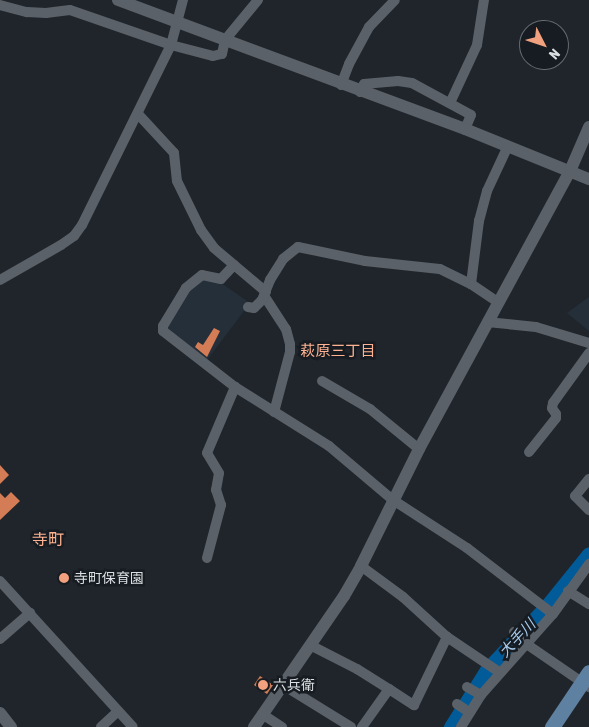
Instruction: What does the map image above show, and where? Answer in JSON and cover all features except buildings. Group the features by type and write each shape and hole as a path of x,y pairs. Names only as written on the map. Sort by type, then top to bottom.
{"main road":[{"path":"552,727 587,680"}],"street":[{"path":"118,0 341,85 465,129 589,178"},
{"path":"0,280 74,236 96,201 170,45 183,0"},
{"path":"0,5 27,12 46,13 70,10 170,45 213,56 222,54 225,40 258,0"},
{"path":"341,85 349,64 369,28 395,0"},
{"path":"450,103 477,45 484,0"},
{"path":"360,92 364,84 407,82 471,115 465,129"},
{"path":"138,114 174,154 177,181 201,230 214,248 265,294 286,329 290,352 274,412"},
{"path":"254,727 361,566 419,449 570,171 589,127"},
{"path":"471,284 481,214 487,191 508,146"},
{"path":"248,307 254,308 265,294 283,259 298,247 364,261 440,269 471,284 498,302"},
{"path":"234,265 221,279 202,275 186,288 163,329 235,387 329,446 393,500 467,548 552,613"},
{"path":"487,322 536,327 589,343"},
{"path":"529,452 556,418 552,408 553,403 589,352"},
{"path":"322,381 370,409 419,449"},
{"path":"207,558 221,505 216,490 219,472 207,453 235,387"},
{"path":"589,480 575,496 589,510"},
{"path":"461,727 463,708 480,694 519,638 552,613 589,564"},
{"path":"361,566 403,597 447,637 497,671"},
{"path":"0,582 133,727"},
{"path":"568,592 589,604"},
{"path":"0,639 30,613"},
{"path":"310,645 357,669 414,705 447,637"},
{"path":"519,638 587,680"},
{"path":"283,685 351,727"},
{"path":"468,687 480,694"},
{"path":"362,727 389,689"},
{"path":"100,727 118,711"},
{"path":"0,714 11,727"},
{"path":"262,714 282,727"}],"shaded area":[{"path":"201,279 221,283 250,303 207,360 167,331 166,326 188,290"},
{"path":"589,297 589,331 567,313"}],"waterway":[{"name":"大手川","path":"451,727 487,670 548,605 589,554"}],"place":[{"name":"寺町保育園","path":"64,578"},
{"name":"六兵衛","path":"263,685"}],"district":[{"name":"萩原三丁目","path":"338,351"},
{"name":"寺町","path":"48,539"}]}
